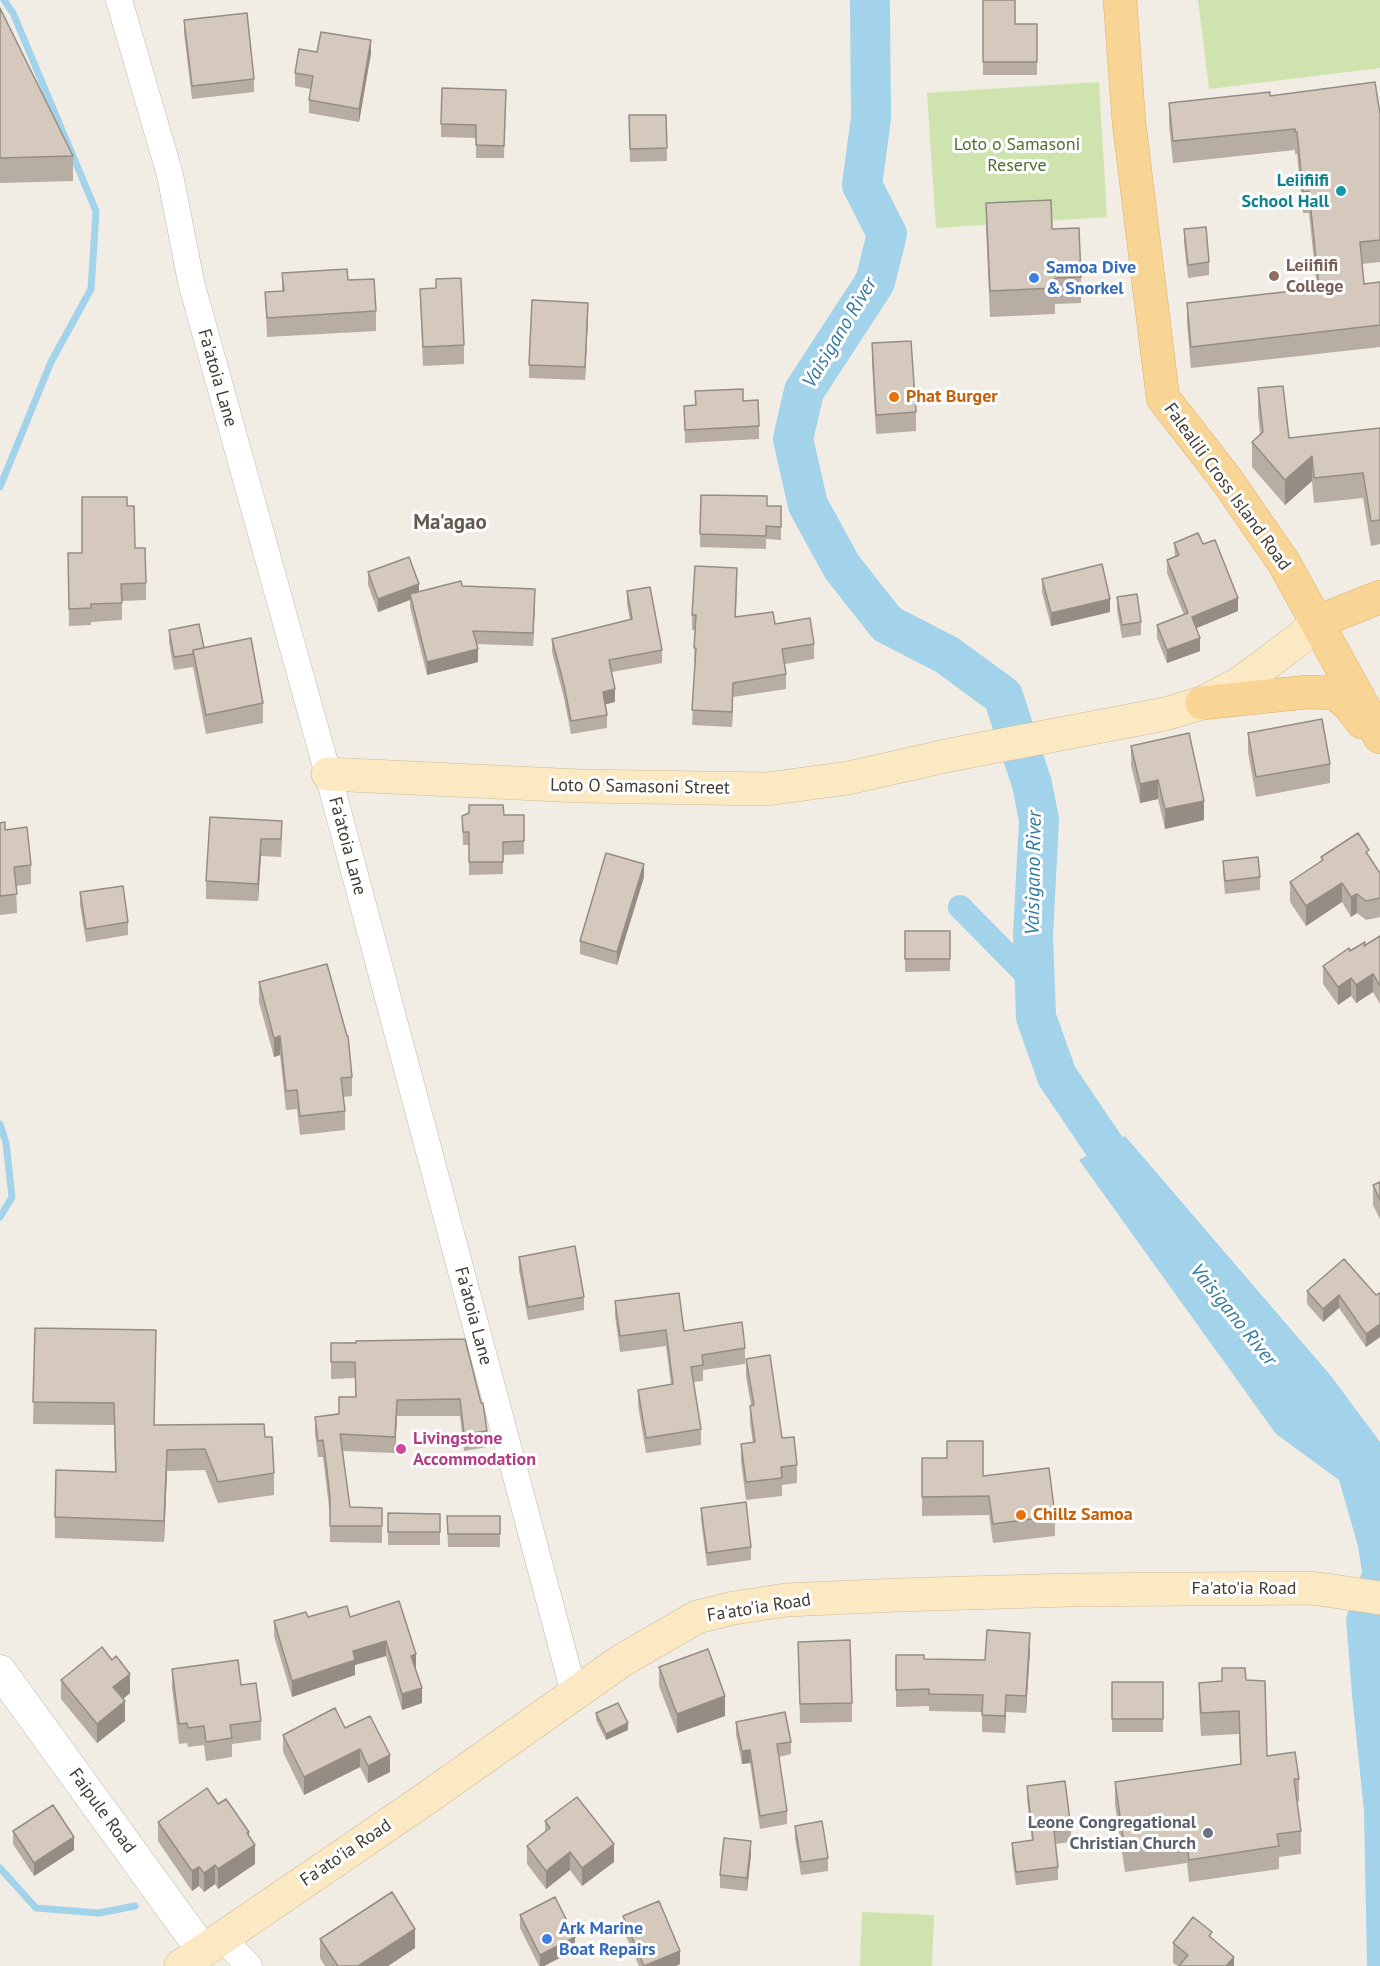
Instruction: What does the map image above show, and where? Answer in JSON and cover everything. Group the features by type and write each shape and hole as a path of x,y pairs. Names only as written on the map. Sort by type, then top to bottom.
{"main road":[{"name":"Falealili Cross Island Road","path":"1120,0 1129,123 1163,398 1226,478 1284,563 1380,737"},
{"path":"1202,702 1240,683 1299,639 1317,622 1380,597"},
{"path":"1202,702 1307,692 1335,693 1349,705 1380,744"},
{"name":"Loto O Samasoni Street","path":"328,774 580,786 767,789 849,778 950,755 1165,714 1202,702"},
{"name":"Fa'ato'ia Road","path":"202,1951 421,1802 621,1661 697,1617 734,1608 786,1600 1071,1590 1327,1589 1380,1598"}],"street":[{"name":"Fa'atoia Lane","path":"119,0 170,175 191,282 328,774 574,1693"},
{"name":"Faipule Road","path":"0,1671 202,1951"},
{"path":"202,1951 231,1947 249,1966"}],"green space":[{"path":"1198,0 1380,0 1380,68 1209,89"},
{"name":"Loto o Samasoni Reserve","path":"1099,82 1107,217 936,228 927,93"},
{"path":"862,1912 934,1915 932,1966 860,1966"}],"water":[{"path":"1125,1136 1331,1376 1380,1442 1380,1966 1367,1966 1364,1811 1346,1618 1362,1572 1358,1546 1339,1480 1276,1434 1079,1160"}],"building":[{"path":"983,0 1015,0 1015,24 1037,24 1037,62 983,62"},
{"path":"0,8 73,156 0,158"},
{"path":"247,13 254,79 192,86 184,20"},
{"path":"321,32 371,40 359,109 309,100 313,76 295,73 299,49 317,52"},
{"path":"1375,82 1380,114 1380,240 1360,242 1364,284 1380,282 1380,325 1191,347 1187,303 1319,288 1309,191 1303,192 1295,129 1173,141 1169,103 1270,92 1270,96"},
{"path":"442,88 506,90 504,146 476,145 476,125 441,124"},
{"path":"629,115 666,115 667,148 630,149"},
{"name":"Samoa Dive & Snorkel","path":"1051,200 1052,229 1079,228 1081,277 1055,278 1055,288 990,291 986,203"},
{"path":"1206,227 1209,262 1188,265 1184,229"},
{"path":"347,269 348,280 374,279 376,311 267,318 265,292 284,291 282,273"},
{"path":"461,278 464,345 423,347 420,289 436,288 436,279"},
{"path":"532,300 588,303 585,367 529,365"},
{"name":"Phat Burger","path":"911,341 916,412 876,415 872,343"},
{"path":"1283,386 1289,438 1380,428 1380,520 1371,521 1363,473 1314,478 1312,456 1285,480 1252,442 1263,432 1258,388"},
{"path":"743,389 743,401 758,400 759,426 685,430 684,406 696,405 695,391"},
{"path":"701,495 767,496 767,506 781,506 781,527 766,526 766,536 700,534"},
{"path":"82,497 127,497 127,506 134,506 135,548 145,548 146,583 121,584 122,603 91,604 91,608 69,609 68,553 82,553"},
{"path":"1198,533 1203,544 1215,540 1238,598 1192,617 1200,638 1167,650 1157,625 1188,613 1167,560 1179,555 1174,543"},
{"path":"409,557 419,584 378,599 368,572"},
{"path":"1102,564 1110,599 1051,613 1042,579"},
{"path":"695,566 737,568 735,617 773,612 775,624 810,618 814,644 782,649 786,674 733,683 732,712 692,710 696,648 694,648 696,615 692,615"},
{"path":"461,581 462,586 535,589 533,633 473,631 478,649 427,662 410,594"},
{"path":"650,587 662,650 609,660 615,689 603,692 607,715 571,721 552,639 632,619 627,591"},
{"path":"1137,594 1141,622 1122,625 1117,597"},
{"path":"199,624 204,648 193,650 193,654 174,657 169,630"},
{"path":"251,638 263,703 206,715 193,650"},
{"path":"1322,719 1330,764 1256,777 1248,733"},
{"path":"1189,733 1204,801 1165,809 1158,780 1140,784 1131,746"},
{"path":"469,805 503,805 504,815 524,815 524,841 503,842 503,862 469,862 469,832 463,832 462,816 469,813"},
{"path":"210,817 282,821 281,839 261,839 258,884 206,881"},
{"path":"5,822 5,830 27,827 31,865 14,867 17,894 0,896 0,823"},
{"path":"1358,833 1369,850 1366,852 1380,873 1380,898 1366,901 1357,894 1351,897 1342,883 1306,906 1290,882 1323,860 1321,857"},
{"path":"606,853 644,864 617,952 580,941"},
{"path":"1258,857 1260,877 1225,881 1223,861"},
{"path":"123,886 128,922 86,929 80,892"},
{"path":"905,931 950,931 950,959 905,959"},
{"path":"1380,936 1380,986 1373,974 1356,985 1351,978 1338,987 1323,966 1349,948 1350,951 1365,942 1364,946"},
{"path":"327,964 348,1036 352,1077 341,1078 345,1111 300,1116 297,1090 286,1091 280,1036 274,1038 259,982"},
{"path":"1380,1182 1380,1200 1373,1185"},
{"path":"575,1246 584,1297 528,1307 519,1257"},
{"path":"1344,1259 1376,1295 1380,1293 1380,1324 1366,1334 1339,1295 1323,1309 1307,1291"},
{"path":"679,1293 684,1331 742,1322 745,1348 702,1355 703,1365 691,1367 701,1429 646,1438 638,1390 673,1384 666,1330 620,1336 615,1301"},
{"path":"35,1328 156,1330 154,1425 264,1424 265,1437 272,1437 274,1473 218,1482 205,1449 167,1450 164,1521 55,1517 56,1470 116,1472 114,1403 33,1402"},
{"path":"465,1339 481,1403 483,1403 487,1431 464,1434 460,1399 397,1400 395,1437 340,1434 350,1507 382,1508 382,1526 330,1526 330,1499 323,1440 318,1441 315,1417 339,1414 339,1397 356,1397 355,1362 331,1362 331,1343"},
{"path":"770,1355 782,1438 794,1437 797,1465 781,1467 782,1478 746,1482 741,1444 755,1442 750,1406 754,1405 746,1359"},
{"path":"947,1441 983,1441 983,1476 1049,1468 1055,1516 993,1524 989,1496 922,1497 922,1458 947,1458"},
{"path":"746,1502 751,1547 707,1553 701,1508"},
{"path":"388,1513 440,1514 440,1532 388,1532"},
{"path":"447,1516 500,1516 500,1534 448,1534"},
{"path":"399,1601 416,1654 411,1656 422,1688 402,1694 386,1641 353,1651 355,1660 292,1681 274,1621 306,1612 308,1617 347,1606 350,1617"},
{"path":"987,1630 1030,1633 1026,1696 1006,1695 1005,1716 982,1715 983,1695 929,1694 929,1689 896,1690 896,1655 924,1655 924,1659 985,1660"},
{"path":"850,1640 852,1703 800,1704 798,1642"},
{"path":"102,1647 112,1660 116,1656 130,1674 113,1687 125,1701 97,1724 61,1680"},
{"path":"708,1649 725,1696 677,1714 659,1667"},
{"path":"238,1660 241,1685 256,1683 261,1721 230,1725 232,1738 206,1742 204,1726 188,1728 187,1723 179,1724 172,1669"},
{"path":"1222,1668 1245,1668 1246,1680 1265,1681 1267,1756 1295,1752 1299,1779 1294,1779 1301,1831 1277,1834 1279,1846 1189,1860 1187,1840 1125,1850 1115,1782 1241,1764 1239,1711 1201,1713 1199,1683 1222,1681"},
{"path":"1112,1682 1163,1682 1163,1719 1112,1719"},
{"path":"618,1703 628,1723 606,1734 596,1713"},
{"path":"335,1708 345,1728 370,1716 390,1755 368,1766 360,1749 304,1777 283,1735"},
{"path":"785,1712 791,1742 777,1744 787,1811 760,1816 750,1750 742,1751 736,1722"},
{"path":"1065,1781 1071,1829 1054,1831 1058,1867 1016,1872 1012,1843 1033,1840 1027,1786"},
{"path":"207,1788 218,1804 226,1799 249,1832 247,1833 255,1845 218,1869 215,1865 204,1873 199,1867 192,1871 158,1822"},
{"path":"577,1797 614,1844 582,1868 570,1852 546,1871 527,1846 550,1828 545,1821"},
{"path":"53,1805 74,1837 34,1863 13,1831"},
{"path":"822,1821 828,1858 801,1862 795,1826"},
{"path":"724,1838 751,1841 747,1878 720,1875"},
{"path":"392,1892 415,1929 358,1966 338,1966 320,1939"},
{"name":"Ark Marine Boat Repairs","path":"555,1897 575,1937 540,1955 520,1915"},
{"path":"659,1901 680,1951 644,1966 623,1916"},
{"path":"1193,1917 1212,1932 1209,1936 1234,1957 1226,1966 1179,1966 1188,1955 1173,1943"}],"waterway":[{"path":"0,487 51,362 91,289 96,211 13,13 4,0"},
{"name":"Vaisigano River","path":"870,0 871,118 862,185 887,234 875,282 804,391 793,439 808,505 842,567 887,624 947,655 1003,696 1032,784 1039,820 1033,935 1036,1017 1057,1076 1136,1193"},
{"path":"960,907 1035,983"},
{"path":"0,1124 6,1143 12,1197 0,1217"},
{"path":"0,1868 36,1908 99,1913 135,1906"}],"place":[{"name":"Leiifiifi School Hall","path":"1341,191"},
{"name":"Leiifiifi College","path":"1274,276"},
{"name":"Samoa Dive & Snorkel","path":"1034,278"},
{"name":"Phat Burger","path":"894,397"},
{"name":"Livingstone Accommodation","path":"401,1449"},
{"name":"Chillz Samoa","path":"1021,1515"},
{"name":"Leone Congregational Christian Church","path":"1208,1833"},
{"name":"Ark Marine Boat Repairs","path":"547,1939"}],"district":[{"name":"Ma'agao","path":"450,523"}]}
